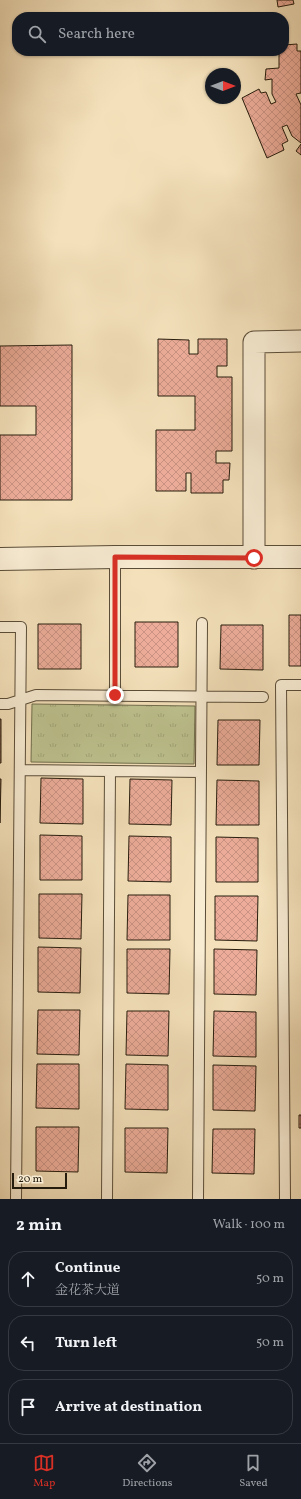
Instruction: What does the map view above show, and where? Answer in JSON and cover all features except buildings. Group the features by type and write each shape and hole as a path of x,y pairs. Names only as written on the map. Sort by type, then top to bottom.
{"street":[{"path":"254,558 254,342 301,341"},
{"path":"0,560 115,557 301,557"}],"lane":[{"path":"115,557 115,695"},
{"path":"198,1199 202,623"},
{"path":"0,627 21,627 16,1199"},
{"path":"284,1199 281,684 301,685"},
{"path":"0,704 21,700 36,695 264,697"},
{"path":"20,770 201,772"},
{"path":"107,1199 110,772"}],"green space":[{"path":"32,704 195,706 194,764 31,762"}],"route":[{"path":"115,695 115,557 254,558"}]}
